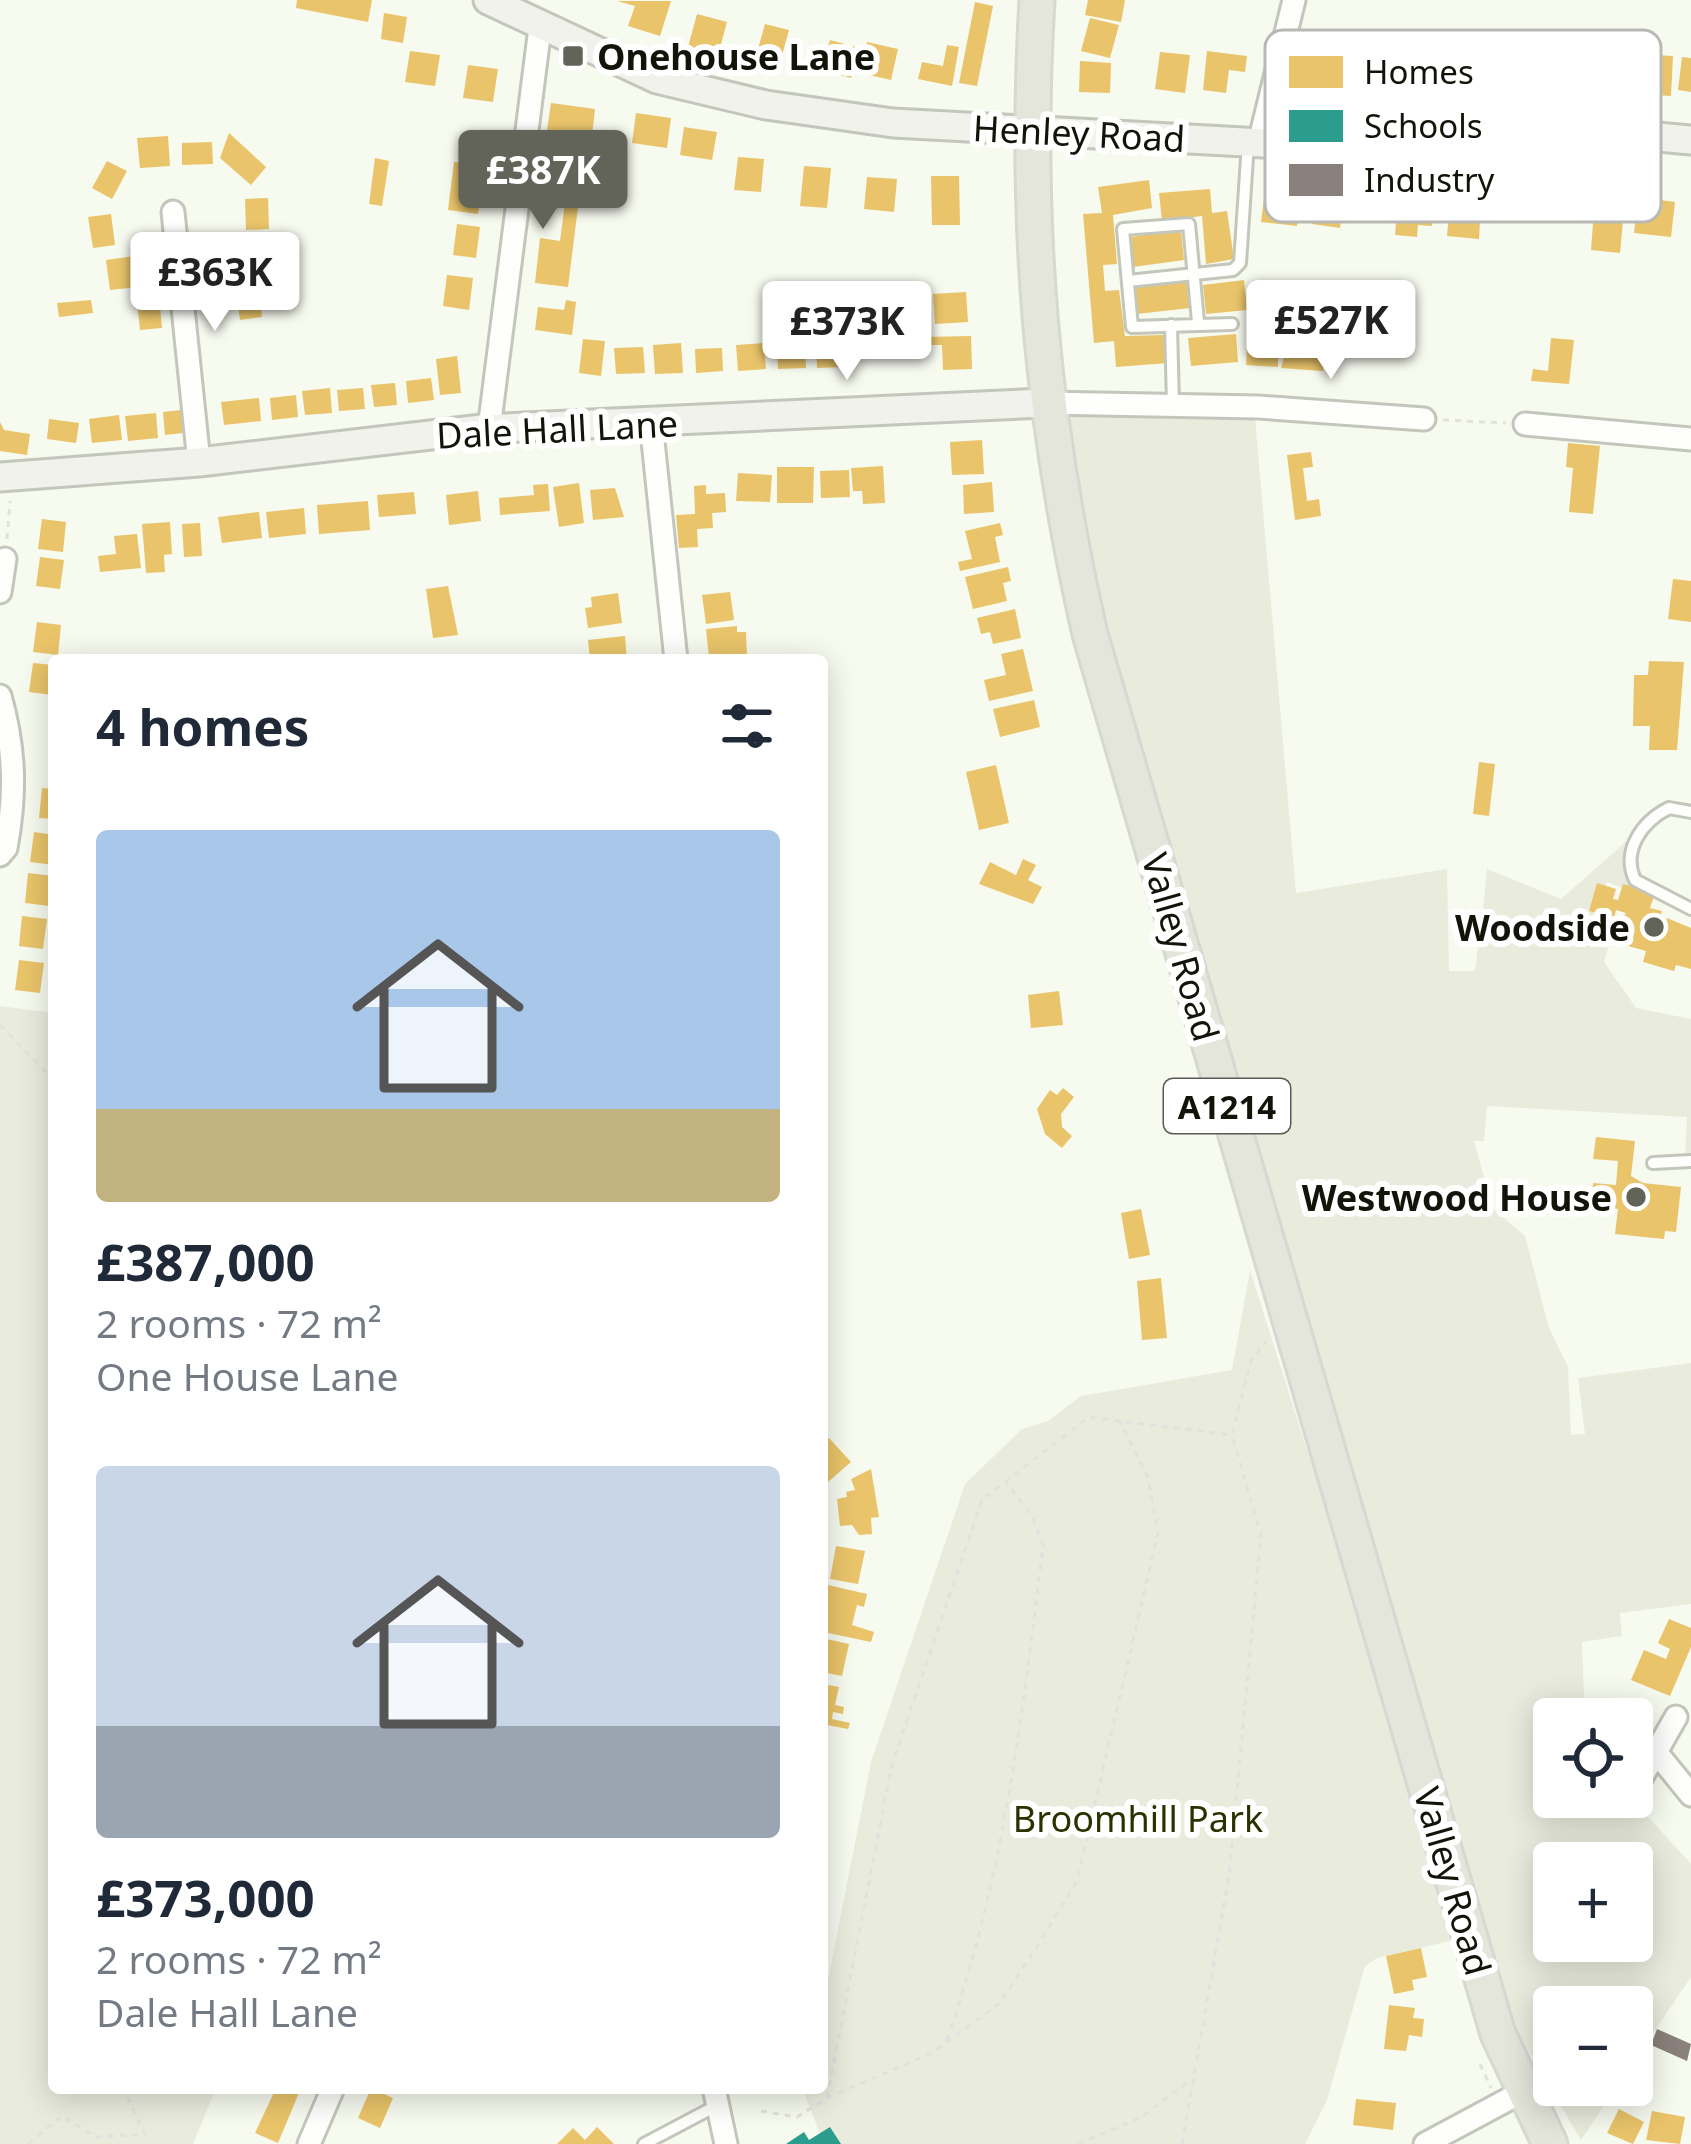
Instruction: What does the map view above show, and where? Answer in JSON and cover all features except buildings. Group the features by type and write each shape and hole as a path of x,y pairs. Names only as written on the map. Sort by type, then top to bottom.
{"main road":[{"name":"Valley Road","path":"1036,0 1029,130 1046,404 1090,634 1470,1941 1522,2092 1550,2144"}],"street":[{"name":"Henley Road","path":"488,0 625,67 722,96 893,123 1265,143"},
{"path":"1286,30 1294,0"},
{"path":"489,429 540,28"},
{"path":"1254,143 1265,104"},
{"name":"Henley Road","path":"1661,137 1691,140"},
{"path":"173,212 199,462"},
{"name":"Dale Hall Lane","path":"0,477 199,462 489,429 1046,404 1424,419"},
{"path":"651,422 675,654"},
{"path":"1525,424 1691,439"},
{"path":"0,592 5,559"},
{"path":"0,696 14,753 15,786 6,848 0,855"},
{"path":"1653,1757 1676,1717"},
{"path":"1656,1752 1691,1795"},
{"path":"1425,2144 1522,2092"},
{"path":"309,2144 330,2094"},
{"path":"714,2097 726,2144"}],"lane":[{"path":"1128,281 1233,269 1240,263 1254,143"},
{"path":"1198,322 1189,224 1124,229 1132,327 1232,324"},
{"path":"1171,325 1173,406"},
{"path":"1691,812 1669,808 1651,819 1640,832 1630,866 1635,880 1691,909"},
{"path":"1653,1163 1691,1161"},
{"path":"644,2144 714,2097"}],"path":[{"path":"1424,419 1525,424"},
{"path":"0,523 8,525"},
{"path":"0,1025 48,1074"},
{"path":"1182,2144 1229,1876 1261,1535 1232,1436 1251,1361 1270,1335"},
{"path":"828,2093 892,1764 982,1500 1089,1417 1232,1436"},
{"path":"760,2111 797,2117 946,2042 999,2004 1077,1881 1158,1533 1148,1478 1120,1421"},
{"path":"946,2042 982,1941 1010,1799 1043,1545 1032,1516 1005,1482"},
{"path":"1078,2144 1140,2118 1193,2078"},
{"path":"28,2144 62,2116 96,2137 145,2134 126,2094"},
{"path":"827,2098 828,2094"}],"green space":[{"path":"1076,412 1255,417 1296,893 1447,869 1449,971 1475,971 1478,947 1488,940 1490,924 1482,920 1487,869 1561,899 1637,832 1630,891 1607,882 1599,909 1623,916 1626,908 1635,911 1613,930 1606,929 1604,936 1611,938 1604,962 1636,1008 1691,1019 1691,1155 1685,1155 1687,1117 1487,1106 1484,1141 1474,1141 1493,1209 1525,1236 1549,1328 1568,1367 1571,1435 1585,1434 1578,1378 1691,1363 1691,1604 1620,1613 1622,1636 1582,1642 1584,1698 1533,1698 1533,1818 1649,1818 1691,1864 1691,1977 1653,2033 1653,1986 1533,1986 1533,2059 1517,2032 1113,662 1081,521 1067,425"},
{"path":"0,1006 48,1012 48,2094 214,2094 193,2144 0,2144"},
{"name":"Broomhill Park","path":"1250,1270 1363,1626 1454,1940 1377,1958 1365,1966 1327,2100 1305,2144 824,2144 805,2095 828,2094 828,1980 871,1762 965,1484 1022,1429 1048,1421 1081,1396 1232,1370"},
{"path":"1561,2106 1604,2106 1581,2140"}],"place":[{"name":"Onehouse Lane","path":"573,56"},
{"name":"Woodside","path":"1654,927"},
{"name":"Westwood House","path":"1636,1197"}]}
